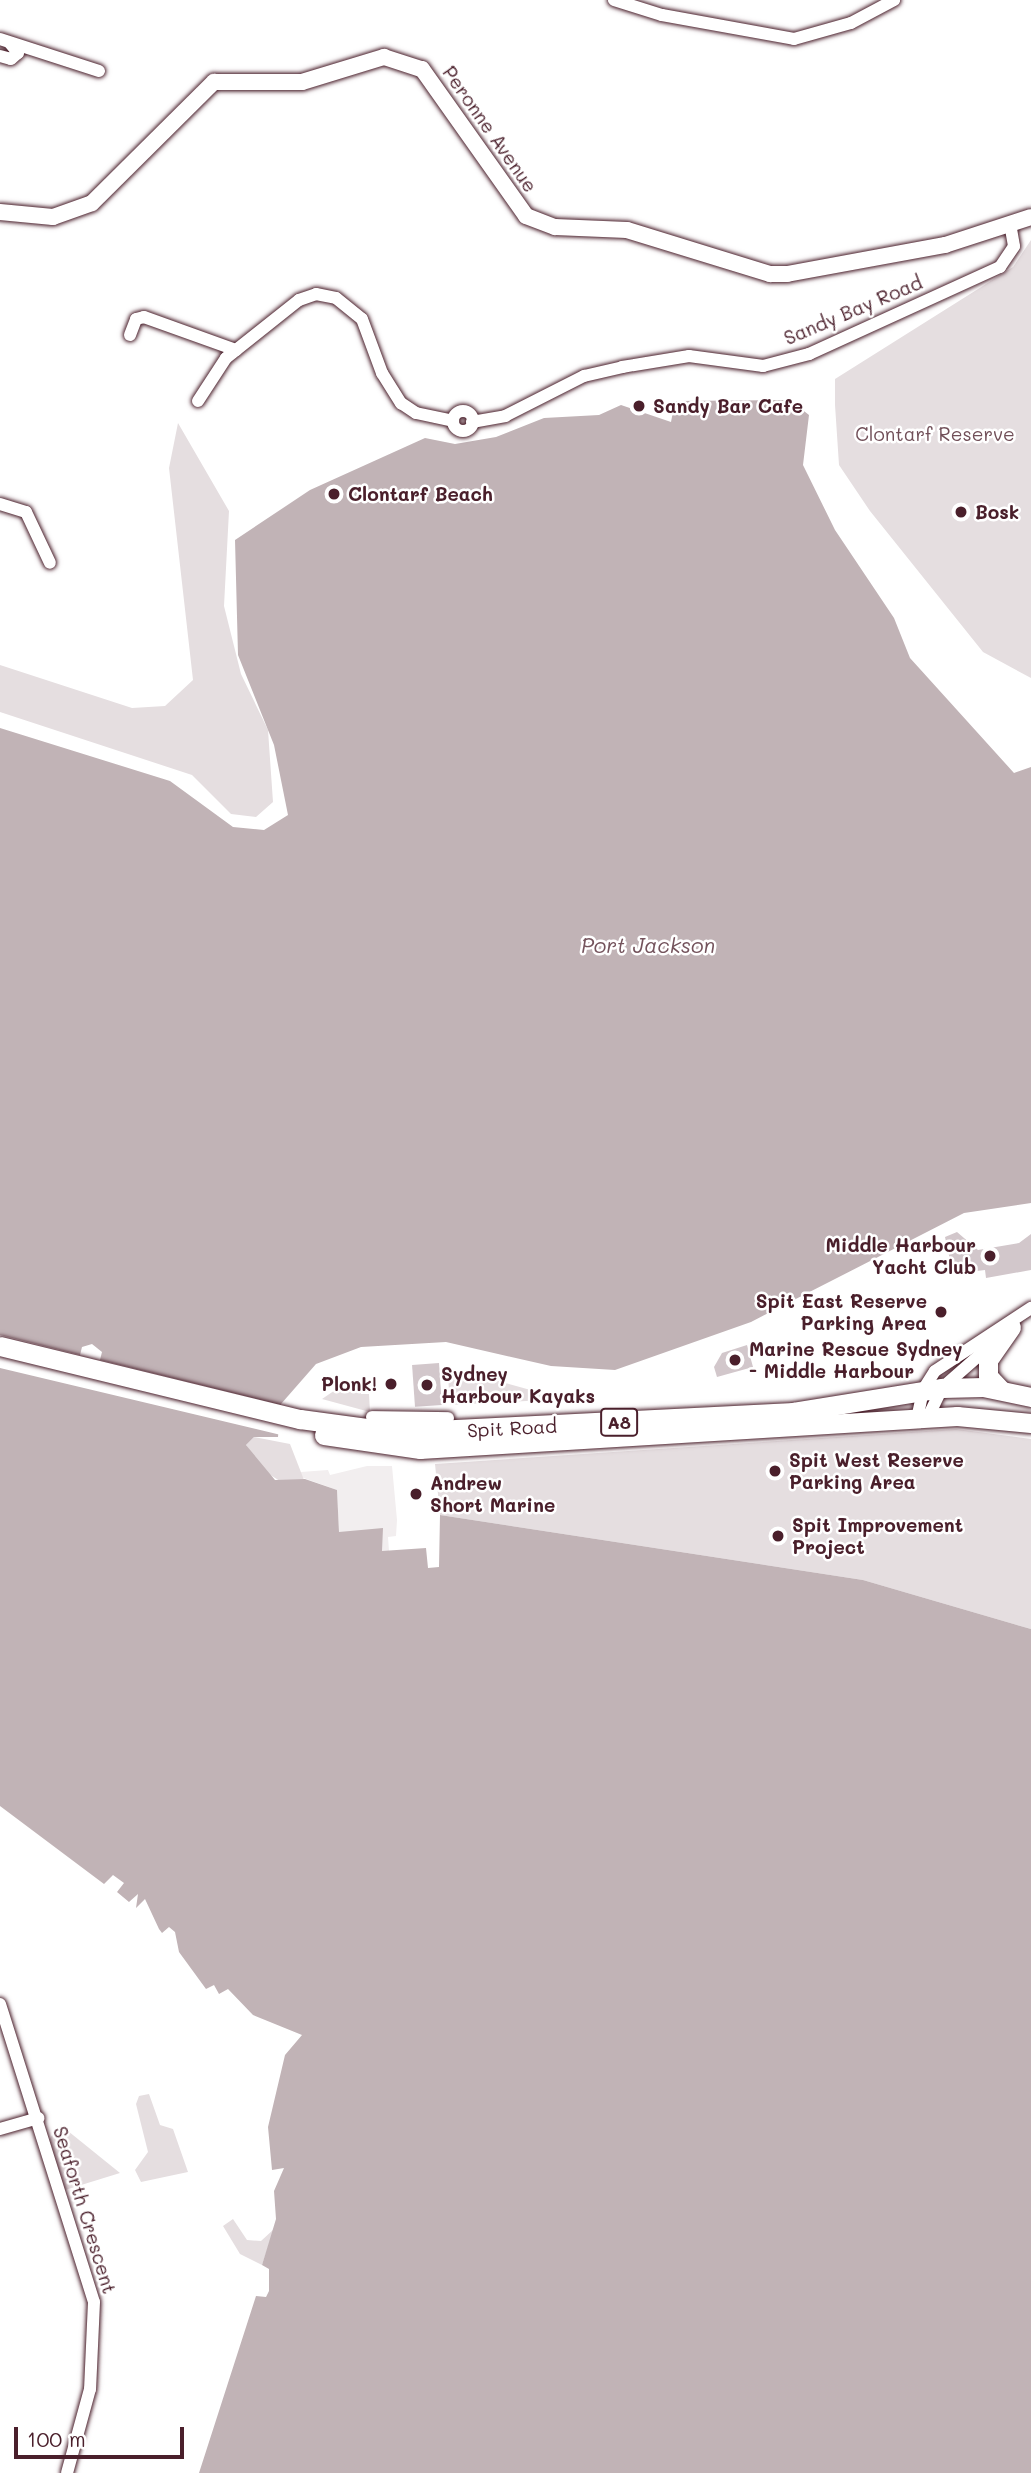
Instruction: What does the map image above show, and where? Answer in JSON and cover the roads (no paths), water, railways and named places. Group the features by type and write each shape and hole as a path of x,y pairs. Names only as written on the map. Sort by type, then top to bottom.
{"highway":[{"path":"1001,1390 988,1376 988,1360 1024,1314"},
{"name":"Spit Road","path":"0,1346 299,1424 396,1432 480,1430 793,1412 932,1389 1001,1390 1031,1397"},
{"name":"Spit Road","path":"0,1357 420,1450 972,1416 1031,1423"}],"street":[{"path":"614,0 641,11 794,39 851,23 894,0"},
{"path":"0,56 11,59 18,53 5,40"},
{"path":"5,40 99,71"},
{"name":"Peronne Avenue","path":"0,212 53,216 92,203 214,82 290,83 384,57 410,62 427,74 516,204 539,223 626,230 770,274 926,249 1031,217"},
{"name":"Sandy Bay Road","path":"236,350 299,300 329,295 368,327 382,373 401,403 416,413 453,421 463,412 472,422 505,416 584,376 622,367 689,356 763,366 809,354 1000,267 1014,246 1010,224"},
{"path":"130,335 136,319 144,317 236,350 198,401"},
{"path":"0,504 26,512 50,563"},
{"path":"922,1419 932,1389 1024,1314"},
{"path":"922,1419 932,1389 946,1362 1024,1314"},
{"path":"372,1417 448,1418"},
{"name":"Seaforth Crescent","path":"0,2004 94,2302 90,2389 67,2473"},
{"path":"0,2129 38,2118"}],"water":[{"name":"Port Jackson","path":"790,400 809,415 803,465 835,530 894,618 910,658 1014,773 1031,767 1031,1203 964,1213 751,1322 615,1370 551,1366 446,1342 361,1347 316,1364 281,1404 278,1437 254,1437 246,1445 275,1480 305,1479 337,1490 339,1532 383,1528 382,1551 426,1548 428,1568 439,1567 440,1515 863,1580 1031,1629 1031,2473 199,2473 256,2296 266,2297 269,2291 269,2269 262,2265 276,2219 274,2191 284,2168 272,2170 268,2127 285,2055 302,2035 253,2015 228,1989 219,1994 214,1985 206,1989 179,1952 175,1932 169,1927 162,1933 145,1899 136,1908 138,1894 129,1902 117,1892 124,1883 113,1875 104,1884 0,1806 0,728 170,781 233,827 264,830 288,815 274,745 238,655 235,540 310,490 425,438 455,444 496,437 544,418 599,415 621,405 671,422 675,401"}],"place":[{"name":"Sandy Bar Cafe","path":"639,406"},
{"name":"Clontarf Beach","path":"334,494"},
{"name":"Bosk","path":"961,512"},
{"name":"Middle Harbour Yacht Club","path":"990,1256"},
{"name":"Spit East Reserve Parking Area","path":"941,1312"},
{"name":"Marine Rescue Sydney - Middle Harbour","path":"735,1360"},
{"name":"Plonk!","path":"391,1384"},
{"name":"Sydney Harbour Kayaks","path":"427,1385"},
{"name":"Spit West Reserve Parking Area","path":"775,1471"},
{"name":"Andrew Short Marine","path":"416,1494"},
{"name":"Spit Improvement Project","path":"778,1536"}],"park label":[{"name":"Clontarf Reserve","path":"935,434"}]}
